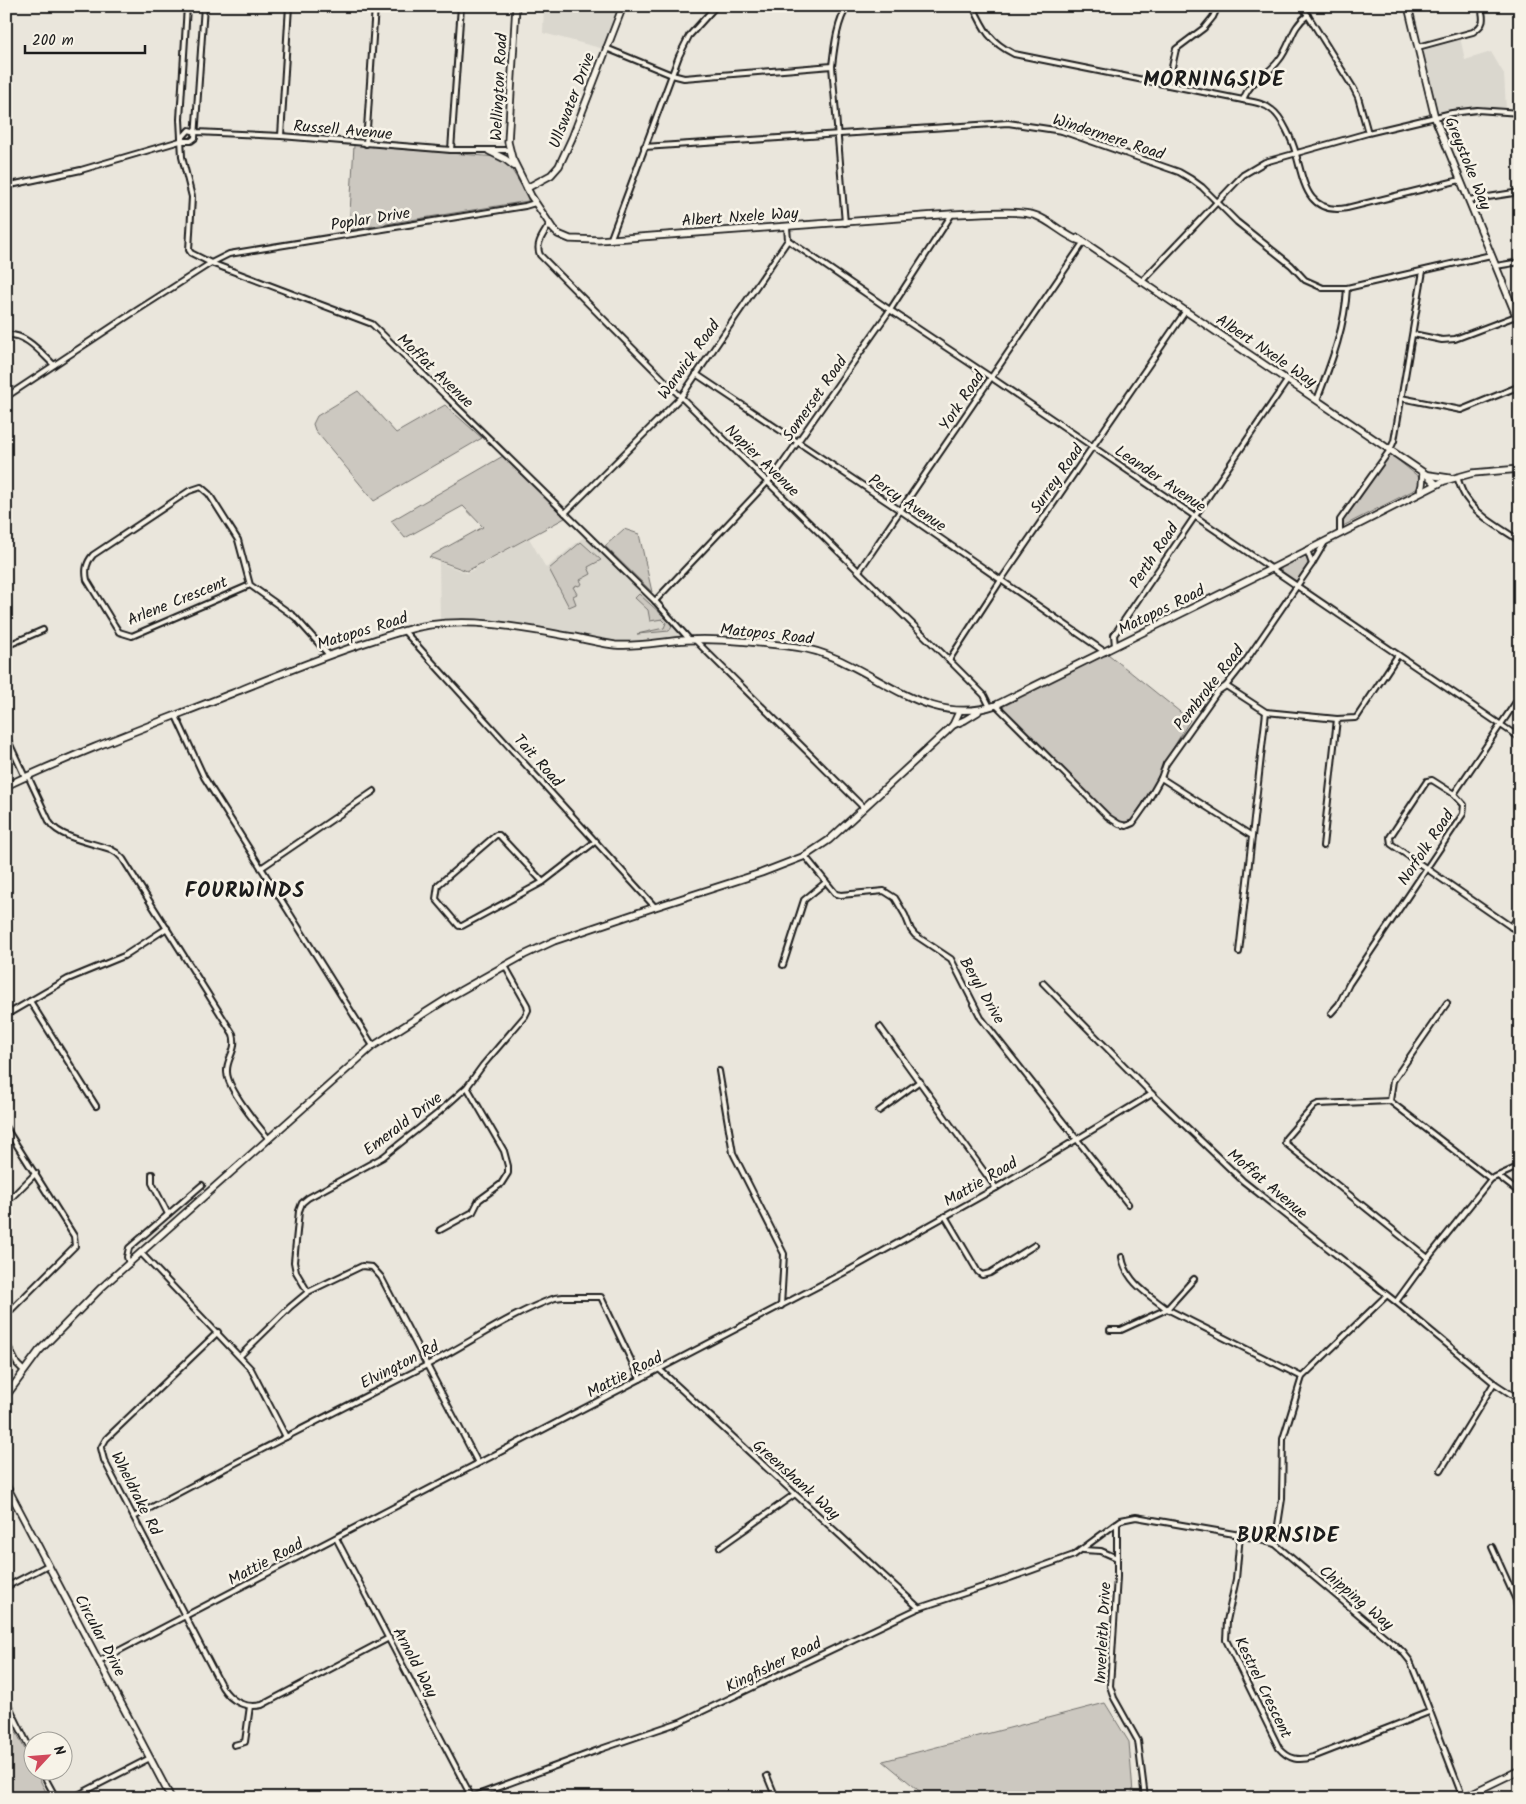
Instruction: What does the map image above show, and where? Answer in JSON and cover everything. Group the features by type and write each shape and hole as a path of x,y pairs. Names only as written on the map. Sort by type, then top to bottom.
{"main road":[{"name":"Wellington Road","path":"515,168 509,150 509,100 516,6"},
{"name":"Ullswater Drive","path":"526,188 551,175 559,166 572,138 623,6"},
{"name":"Greystoke Way","path":"1408,6 1435,118 1520,325"},
{"path":"489,151 505,159 515,168"},
{"name":"Albert Nxele Way","path":"515,168 549,225 558,234 570,239 586,240 787,227 952,214 1004,212 1010,210 1030,211 1060,227 1423,473"},
{"name":"Matopos Road","path":"6,786 26,776 328,654 426,625 466,622 512,626 612,644 638,645 692,639 800,648 824,653 840,660 922,703 959,712 981,710 1105,652 1420,492 1454,478 1520,468"},
{"path":"1423,473 1454,478"},
{"path":"1423,473 1434,486"},
{"path":"1420,492 1423,473"},
{"path":"6,1396 55,1334 141,1253 374,1046 431,1008 554,941 655,906 761,874 806,856 829,840 954,725 981,710"},
{"path":"954,725 959,712"},
{"name":"Circular Drive","path":"6,1485 171,1798"},
{"path":"1463,1798 1520,1770"}],"street":[{"path":"180,141 187,6"},
{"path":"6,186 81,170 180,141 191,141 196,136 204,6"},
{"path":"282,136 289,6"},
{"path":"366,144 375,6"},
{"path":"451,150 461,6"},
{"path":"611,238 644,147 689,36 716,6"},
{"path":"838,6 847,8 834,46 832,66 845,223"},
{"path":"973,6 990,38 1003,49 1014,54 1262,104 1276,114 1296,152 1301,176 1310,197 1321,205 1334,209 1347,208 1460,180"},
{"path":"1168,85 1176,50 1204,28 1213,17 1218,6"},
{"path":"1302,6 1354,89 1368,133"},
{"path":"1418,46 1473,32 1480,28 1483,22 1481,6"},
{"path":"1243,100 1251,84 1267,73 1281,59 1297,24 1308,15"},
{"path":"606,48 672,75 684,78 832,66"},
{"path":"1141,282 1244,175 1255,167 1275,158 1368,133 1468,110 1520,113"},
{"path":"180,119 187,131 180,141"},
{"name":"Windermere Road","path":"644,147 1008,122 1070,133 1179,172 1191,179 1237,222 1292,265 1305,280 1323,288 1347,288 1491,255"},
{"name":"Russell Avenue","path":"187,131 282,136 451,150 509,150"},
{"name":"Moffat Avenue","path":"180,141 182,158 192,197 189,250 193,255 372,324 863,807"},
{"path":"1469,200 1520,192"},
{"name":"Poplar Drive","path":"6,397 211,263 236,252 535,203"},
{"name":"Somerset Road","path":"655,601 776,473 799,443 890,310 952,214"},
{"name":"Napier Avenue","path":"549,225 538,246 540,255 949,660 993,706"},
{"path":"787,227 788,240"},
{"name":"Leander Avenue","path":"788,240 1520,738"},
{"name":"Warwick Road","path":"565,513 681,396 788,240"},
{"name":"York Road","path":"859,571 992,378 1082,242"},
{"path":"1496,266 1520,262"},
{"path":"1340,532 1340,520 1390,450 1394,441 1423,271"},
{"path":"1317,400 1332,363 1341,332 1347,288"},
{"name":"Surrey Road","path":"949,660 1001,580 1185,312"},
{"path":"1413,334 1442,340 1455,339 1516,316"},
{"path":"6,335 15,335 31,343 54,365"},
{"name":"Percy Avenue","path":"696,374 1105,652"},
{"name":"Perth Road","path":"1115,646 1114,635 1287,381"},
{"path":"1401,398 1461,410 1520,386"},
{"path":"1454,478 1472,506 1490,521 1520,541"},
{"name":"Arlene Crescent","path":"201,486 209,494 238,540 250,585 132,636 119,632 115,626 87,580 87,566 93,556 189,491 201,486"},
{"name":"Pembroke Road","path":"993,706 1108,817 1126,826 1133,823 1161,778 1166,764 1217,692 1226,686 1245,662 1327,540"},
{"path":"1307,550 1312,564"},
{"path":"250,585 295,617 328,654"},
{"path":"6,646 43,630"},
{"name":"Tait Road","path":"404,630 655,906"},
{"path":"1226,686 1266,712 1352,719 1357,717 1398,655"},
{"name":"Norfolk Road","path":"1331,1013 1463,814 1464,805 1454,794 1520,696"},
{"path":"1239,952 1266,712"},
{"path":"176,716 204,777 374,1046"},
{"path":"1322,846 1337,719"},
{"path":"6,736 54,828 62,834 117,852 123,859 233,1034 235,1043 227,1068 229,1081 268,1140"},
{"path":"1161,778 1252,836"},
{"path":"1454,794 1432,780 1427,781 1390,837 1391,844 1520,933"},
{"path":"261,868 374,791"},
{"path":"543,882 499,834 438,885 436,899 459,926 462,926 543,882 596,841"},
{"name":"Beryl Drive","path":"806,856 836,894 884,891 895,898 906,915 911,930 915,935 951,959 981,1018 1075,1140"},
{"path":"783,966 804,900 826,882"},
{"path":"1511,927 1520,914"},
{"path":"6,1015 68,979 124,956 167,928"},
{"name":"Emerald Drive","path":"308,1292 296,1272 294,1262 299,1211 302,1203 383,1157 438,1113 467,1086 528,1010 505,966"},
{"name":"Moffat Avenue","path":"1043,983 1152,1094 1243,1181 1396,1302 1494,1383 1520,1400"},
{"path":"30,1001 96,1106"},
{"path":"1390,1101 1393,1081 1447,1003"},
{"path":"880,1027 996,1188"},
{"path":"719,1071 733,1153 784,1254 781,1306"},
{"path":"879,1111 920,1081"},
{"path":"440,1230 473,1212 479,1200 501,1184 508,1173 507,1159 504,1151 467,1086"},
{"name":"Mattie Road","path":"99,1661 781,1306 996,1188 1152,1094"},
{"path":"1428,1258 1287,1146 1284,1141 1286,1138 1314,1106 1318,1104 1390,1101 1491,1179"},
{"path":"6,1128 74,1236 76,1246 6,1314"},
{"path":"1075,1140 1128,1204"},
{"path":"1396,1302 1428,1258 1491,1179 1520,1166"},
{"path":"6,1200 12,1197 36,1173"},
{"path":"152,1174 152,1183 168,1214"},
{"path":"1498,1176 1520,1193"},
{"path":"129,1264 127,1258 129,1248 202,1185"},
{"path":"945,1216 978,1272 982,1275 988,1274 1035,1245"},
{"path":"141,1253 251,1368 286,1437"},
{"path":"1122,1257 1127,1274 1133,1281 1167,1309 1302,1377"},
{"path":"240,1356 308,1292 358,1267 368,1266 381,1277 478,1463"},
{"path":"1110,1330 1121,1330 1167,1309 1194,1279"},
{"name":"Elvington Rd","path":"134,1517 427,1365 507,1320 563,1296 601,1297 640,1379"},
{"path":"1275,1544 1282,1499 1283,1439 1302,1377 1386,1296"},
{"name":"Wheldrake Rd","path":"218,1332 106,1440 101,1451 226,1693 235,1701 250,1706"},
{"path":"6,1342 17,1364 24,1371"},
{"name":"Greenshank Way","path":"659,1370 919,1608"},
{"path":"1441,1470 1494,1383"},
{"path":"720,1547 795,1494"},
{"name":"Chipping Way","path":"1117,1522 1136,1517 1240,1535 1275,1544 1406,1654 1463,1798"},
{"name":"Kingfisher Road","path":"472,1798 601,1748 680,1722 919,1608 1068,1557 1083,1550 1117,1522"},
{"name":"Inverleith Drive","path":"1117,1522 1117,1558 1110,1686 1114,1698 1138,1741 1145,1798"},
{"name":"Kestrel Crescent","path":"1240,1535 1236,1578 1227,1621 1226,1640 1279,1748 1284,1754 1297,1760 1313,1757 1430,1712"},
{"name":"Arnold Way","path":"336,1538 472,1798"},
{"path":"1492,1547 1516,1600 1520,1624"},
{"path":"1083,1550 1101,1551 1117,1558"},
{"path":"6,1587 48,1565"},
{"path":"234,1745 245,1742 250,1706 262,1705 389,1638"},
{"path":"6,1700 22,1733"},
{"path":"72,1798 150,1758"},
{"path":"767,1776 776,1798"},
{"path":"47,1782 56,1798"}],"shaded area":[{"path":"544,6 620,6 604,49 543,33"},
{"path":"1460,37 1465,60 1491,52 1504,74 1506,109 1467,108 1438,116 1420,47"},
{"path":"354,145 497,157 508,164 528,196 528,201 349,230"},
{"path":"358,391 396,433 445,405 482,438 374,501 315,430 313,424 317,416"},
{"path":"503,456 565,518 467,571 429,557 483,527 463,506 405,538 391,521"},
{"path":"1388,456 1394,457 1420,478 1420,487 1343,526 1342,521"},
{"path":"624,529 639,534 652,592 605,546"},
{"path":"585,536 653,602 686,638 643,643 614,643 511,623 467,620 440,621 439,562 467,573 529,538 546,568"},
{"path":"581,542 601,560 588,567 591,574 580,580 582,584 573,587 577,594 573,596 576,604 569,607 549,569"},
{"path":"1306,555 1309,562 1296,582 1281,572 1281,567"},
{"path":"639,594 671,623 672,627 669,631 637,634 664,628 666,623 662,619 650,621 648,610 635,598"},
{"path":"1108,654 1190,720 1163,765 1158,779 1131,821 1122,822 1108,815 1002,707"},
{"path":"1105,1703 1129,1742 1133,1793 1099,1798 928,1798 883,1761"},
{"path":"6,1711 22,1744 22,1782 41,1782 49,1798 7,1798"}],"district":[{"name":"MORNINGSIDE","path":"1214,79"},
{"name":"FOURWINDS","path":"245,890"},
{"name":"BURNSIDE","path":"1288,1535"}]}
